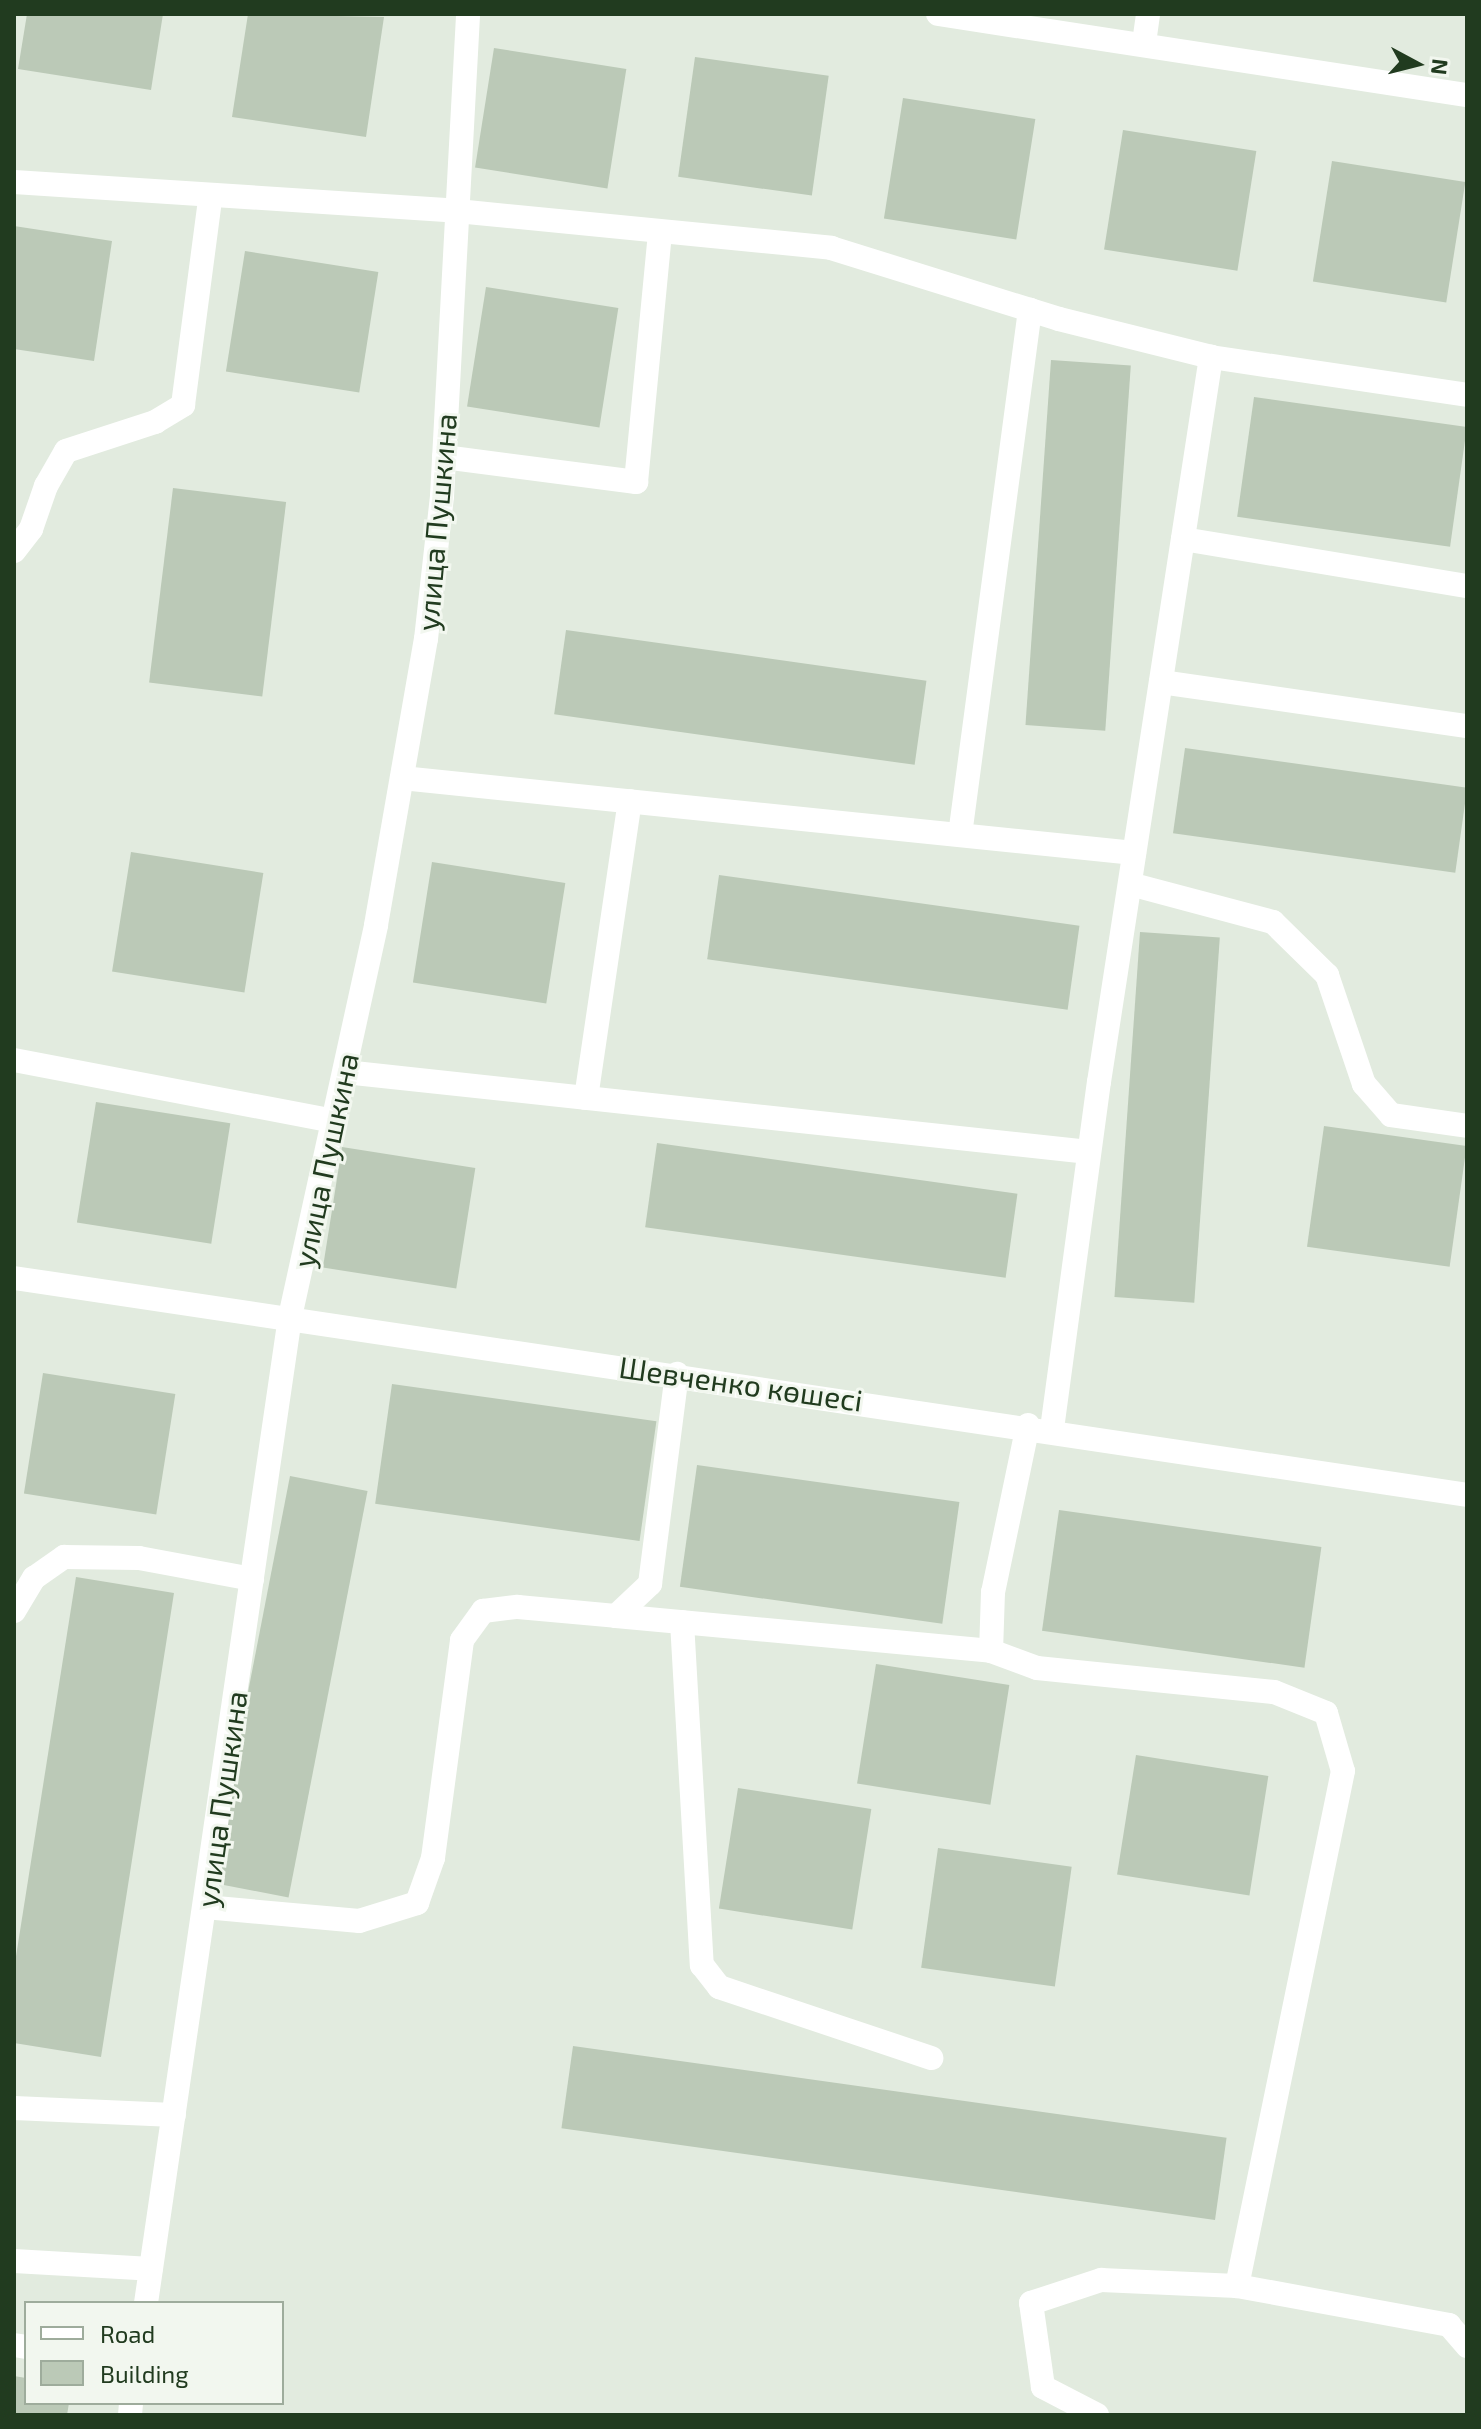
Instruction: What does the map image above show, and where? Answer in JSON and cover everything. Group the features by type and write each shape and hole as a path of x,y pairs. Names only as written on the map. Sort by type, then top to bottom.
{"street":[{"name":"улица Пушкина","path":"146,2301 290,1317 345,1072 426,639 444,457 468,14"},
{"path":"938,14 1144,43 1467,95"},
{"path":"1144,43 1148,14"},
{"path":"14,182 210,199 457,211 660,234 831,248 1030,310 1211,357 1467,395"},
{"path":"14,551 31,529 46,486 66,451 155,422 183,405 210,199"},
{"path":"444,457 636,482 660,234"},
{"path":"960,835 1030,310"},
{"path":"991,1651 993,1592 1040,1427 1089,1152 1211,357"},
{"path":"1183,539 1467,586"},
{"path":"1161,682 1467,726"},
{"path":"402,778 1134,853"},
{"path":"586,1098 630,801"},
{"path":"1130,884 1273,922 1327,975 1364,1084 1391,1115 1467,1126"},
{"path":"14,1060 333,1121"},
{"path":"345,1072 1089,1152"},
{"name":"Шевченко көшесі","path":"14,1278 1040,1427 1467,1495"},
{"path":"616,1616 650,1584 677,1374"},
{"path":"14,1611 34,1578 64,1557 139,1558 252,1579"},
{"path":"205,1907 359,1921 417,1903 433,1858 462,1640 483,1611 518,1607 991,1651 1037,1668 1274,1692 1326,1713 1343,1771 1237,2286"},
{"path":"682,1622 702,1965 719,1987 931,2058"},
{"path":"14,2108 174,2115"},
{"path":"14,2261 151,2269"},
{"path":"1097,2415 1043,2387 1031,2303 1101,2280 1237,2286 1449,2325 1467,2346"}],"building":[{"path":"27,14 163,14 151,90 18,69"},
{"path":"248,14 384,17 366,137 232,117"},
{"path":"494,48 626,69 607,188 475,168"},
{"path":"695,57 829,76 812,196 678,177"},
{"path":"903,98 1035,119 1016,239 884,218"},
{"path":"1123,130 1256,151 1237,271 1104,250"},
{"path":"1332,161 1465,182 1446,303 1313,281"},
{"path":"14,226 112,241 94,361 14,349"},
{"path":"245,251 378,272 359,393 226,371"},
{"path":"486,287 618,308 599,427 467,407"},
{"path":"1051,360 1131,366 1105,731 1025,725"},
{"path":"1254,397 1467,427 1450,547 1237,517"},
{"path":"173,488 286,502 262,696 149,683"},
{"path":"566,630 926,681 915,765 554,714"},
{"path":"1185,748 1467,788 1455,873 1173,833"},
{"path":"131,852 263,873 244,992 112,972"},
{"path":"432,862 565,883 546,1004 413,982"},
{"path":"719,875 1079,926 1068,1010 707,959"},
{"path":"1140,932 1220,938 1194,1303 1114,1297"},
{"path":"96,1102 230,1123 211,1244 77,1222"},
{"path":"1324,1126 1467,1146 1450,1267 1307,1247"},
{"path":"657,1143 1017,1194 1006,1278 645,1227"},
{"path":"342,1147 475,1168 456,1289 323,1267"},
{"path":"43,1373 175,1394 156,1514 24,1493"},
{"path":"392,1384 656,1421 640,1541 375,1504"},
{"path":"697,1465 959,1502 942,1624 680,1587"},
{"path":"290,1476 368,1491 289,1897 211,1882"},
{"path":"1059,1510 1321,1547 1304,1668 1042,1631"},
{"path":"76,1577 174,1593 101,2057 14,2043 14,1969"},
{"path":"876,1664 1009,1685 990,1805 857,1784"},
{"path":"1136,1755 1268,1776 1249,1895 1117,1875"},
{"path":"738,1788 871,1809 852,1930 719,1908"},
{"path":"938,1848 1072,1867 1055,1987 921,1968"},
{"path":"573,2046 1227,2138 1215,2220 561,2128"},
{"path":"14,2376 24,2378 24,2405 69,2405 67,2415 14,2415"}]}
